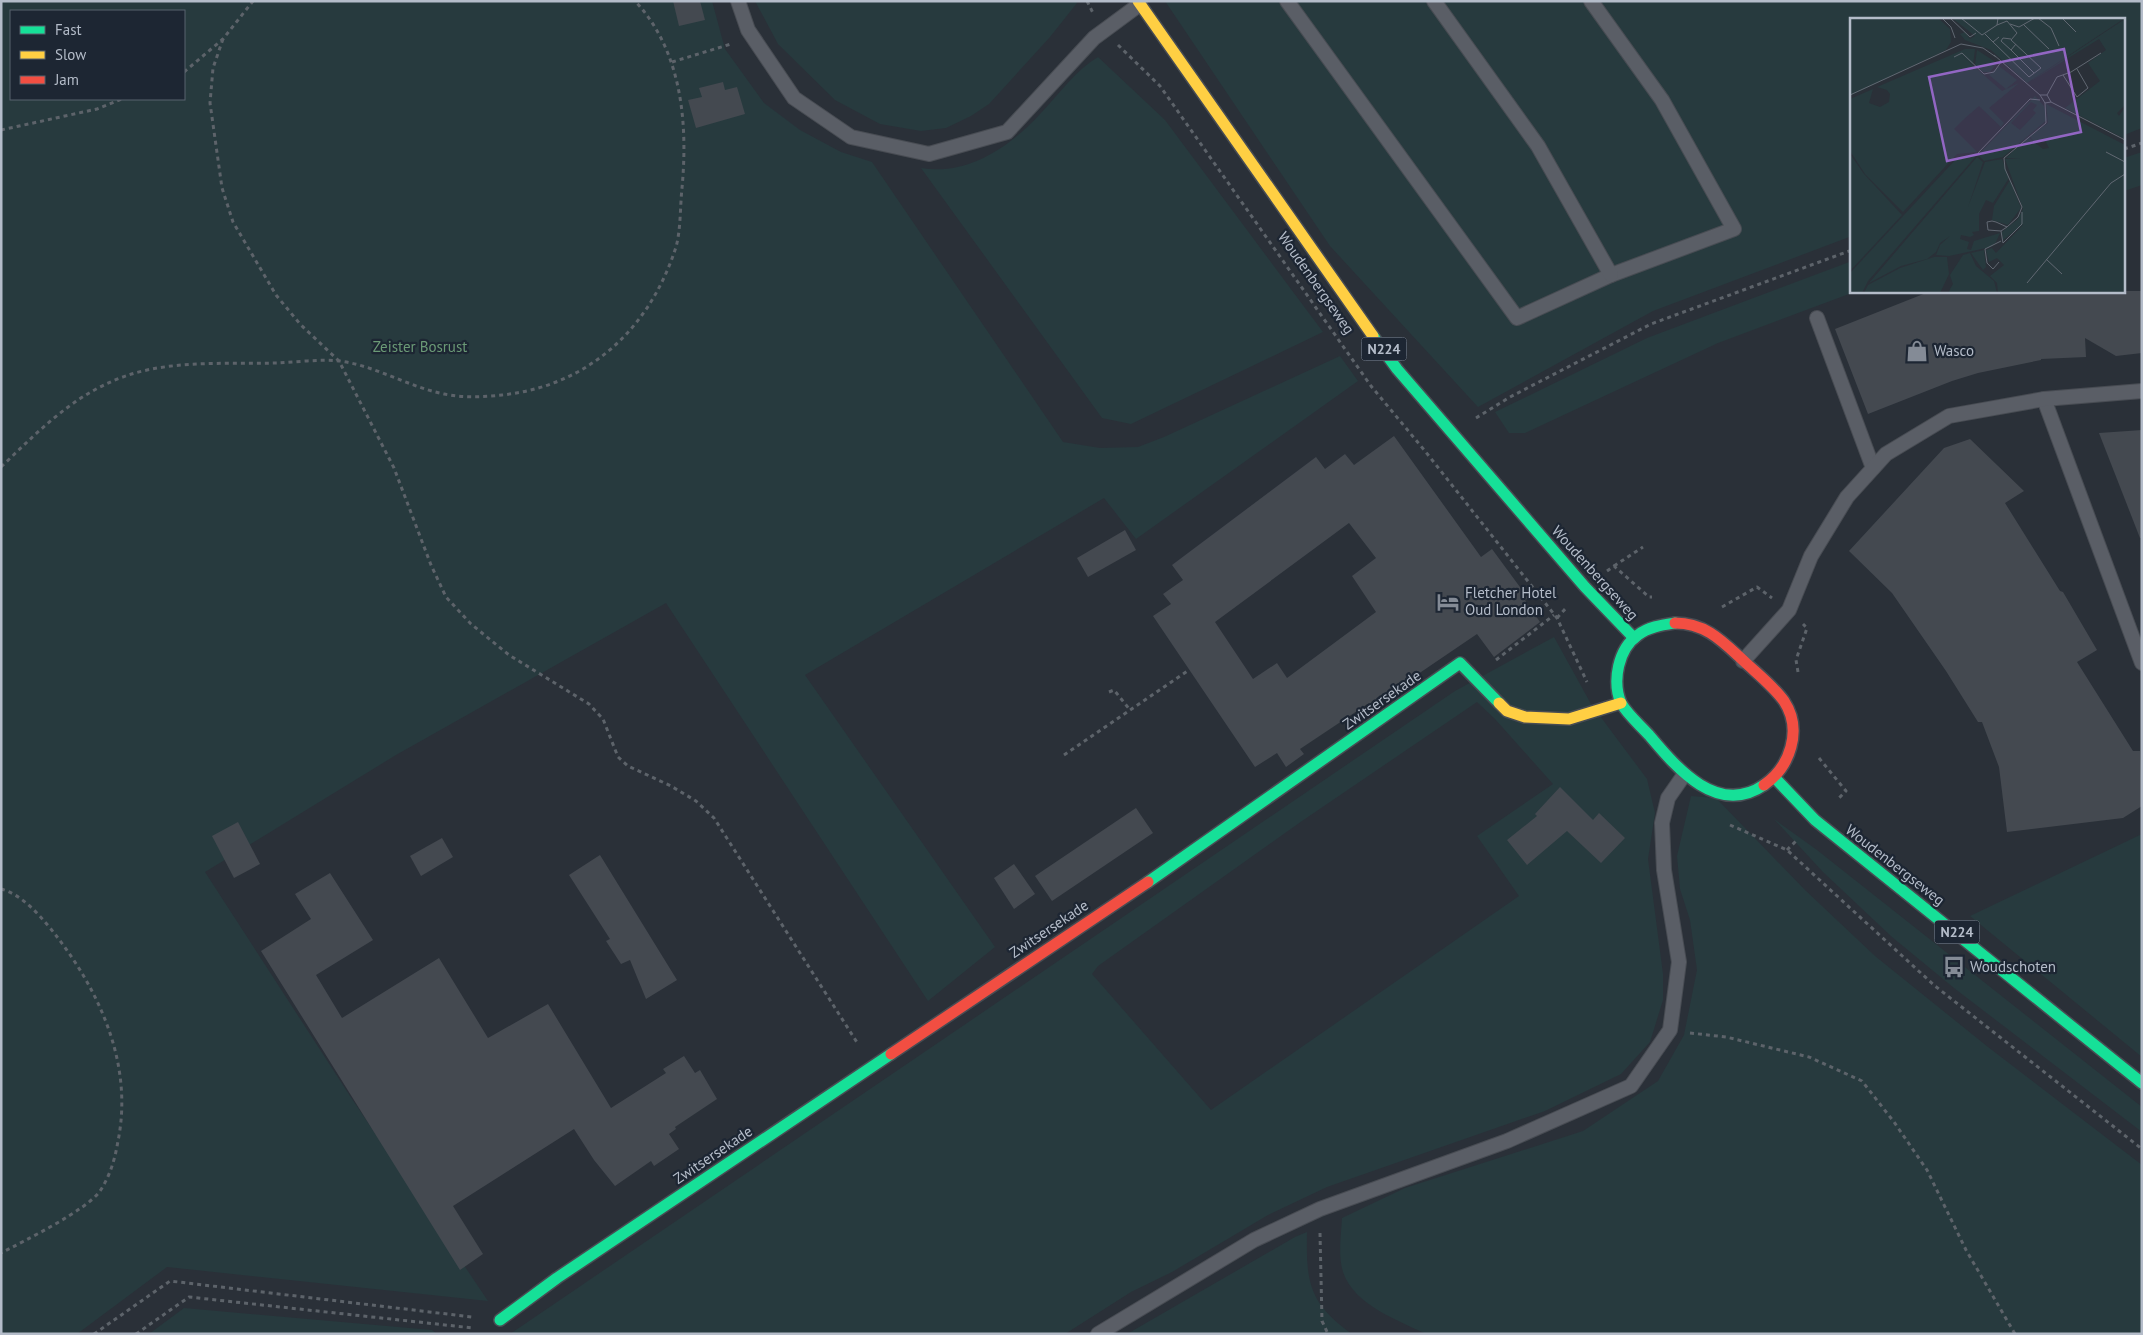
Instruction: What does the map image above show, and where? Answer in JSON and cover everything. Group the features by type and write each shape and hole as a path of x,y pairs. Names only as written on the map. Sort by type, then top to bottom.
{"main road":[{"name":"Woudenbergseweg","path":"1139,3 1398,369 1586,587 1634,638"},
{"path":"1674,623 1697,625 1717,636 1743,661 1784,702 1790,719 1792,740 1789,760 1775,778 1757,790 1742,795 1721,794 1701,786 1684,775 1621,703 1616,682 1619,664 1634,638 1656,626 1674,623"},
{"name":"Zwitsersekade","path":"500,1320 557,1278 872,1065 1204,844 1460,663"},
{"path":"1460,663 1507,711 1539,719 1569,719 1621,703"},
{"name":"Woudenbergseweg","path":"1775,778 1814,820 2142,1083"}],"lane":[{"path":"738,1 748,30 794,98 851,137 929,154 1007,132 1103,31 1139,3"},
{"path":"1287,1 1517,318 1612,275 1734,229 1662,100 1591,1"},
{"path":"1434,1 1538,146 1612,275"},
{"path":"1817,318 1873,468"},
{"path":"1743,661 1789,610 1811,556 1847,496 1886,454 1950,416 2044,399 2142,391"},
{"path":"2044,399 2142,663"},
{"path":"1098,1334 1254,1240 1320,1208 1506,1141 1631,1086 1670,1030 1680,962 1664,870 1662,823 1668,798 1684,775"}],"path":[{"path":"185,71 223,39 253,1"},
{"path":"1,467 46,424 82,396 109,382 146,370 184,365 339,361 446,395 484,397 519,393 552,384 578,372 610,352 640,320 662,283 676,248 684,160 678,80 672,62 655,29 635,1"},
{"name":"Woudenbergseweg","path":"1088,1 1103,31 1160,86 1371,386 1426,451 1554,615 1599,709"},
{"path":"672,62 754,38"},
{"path":"223,39 213,68 210,103 222,188 233,222 276,295 300,324 339,361 394,468 431,566 446,596 471,624 509,655 589,704 603,719 618,757 628,766 671,786 696,801 714,818 872,1065"},
{"path":"1,130 97,108 119,100"},
{"path":"2126,148 2142,143"},
{"path":"1426,451 1510,397 1651,324 1850,251"},
{"path":"1614,566 1643,547"},
{"path":"1460,663 1494,660 1554,615"},
{"path":"1064,755 1189,670"},
{"path":"1109,692 1114,690 1130,710"},
{"path":"1787,850 1935,986 2142,1149"},
{"path":"1,889 24,902 42,916 75,962 99,1004 114,1044 121,1072 123,1100 115,1160 99,1193 82,1207 1,1253"},
{"path":"1670,1030 1726,1037 1809,1057 1862,1081 1894,1122 1927,1170 1966,1250 2015,1334"},
{"path":"1320,1208 1322,1322 1328,1334"},
{"path":"94,1334 170,1281 500,1320"},
{"path":"136,1334 189,1297 488,1330 500,1320"}],"green space":[{"name":"Zeister Bosrust","path":"1,1 712,1 725,49 764,103 800,130 841,152 872,162 1063,442 1100,448 1138,447 1164,437 1340,356 1358,381 1136,539 1104,498 805,675 995,947 928,1001 666,603 396,755 205,872 350,1096 488,1301 167,1267 77,1334 1,1334"},
{"path":"755,1 1076,1 1077,3 1050,37 989,104 971,116 946,128 921,131 880,124 835,100 778,44"},
{"path":"1165,1 2142,1 2142,128 2126,134 2126,18 1850,18 1850,237 1653,311 1478,407 1330,246"},
{"path":"1098,57 1165,120 1323,332 1131,424 1102,418 921,168 938,169 972,163 1002,147 1029,125 1075,76"},
{"path":"2142,152 2142,185 2126,190 2126,157"},
{"path":"1850,262 1850,292 1854,292 1718,343 1525,433 1509,433 1495,412 1647,338"},
{"path":"1554,637 1591,704 1647,779 1655,813 1648,859 1663,974 1663,1000 1650,1042 1621,1074 1545,1111 1327,1187 1268,1215 1172,1272 1131,1292 1065,1334 510,1334 1455,691","holes":["1477,702 1495,719 1553,784 1477,836 1519,896 1211,1110 1092,974 1098,966 1302,821"]},
{"path":"1691,796 1716,798 1805,890 1875,956 1988,1047 2142,1165 2142,1334 1426,1334 1390,1317 1357,1294 1349,1284 1341,1266 1342,1218 1405,1188 1583,1131 1658,1081 1684,1035 1697,970 1690,920 1680,889 1677,856"},
{"path":"1774,819 1817,850 2142,1107 2142,1132 1954,988 1892,937 1823,872"},
{"path":"2142,834 2142,1057 1970,916"},
{"path":"1307,1232 1309,1279 1313,1290 1327,1312 1352,1334 1127,1334 1295,1237"},
{"path":"184,1308 432,1330 437,1334 149,1334"}],"building":[{"path":"673,1 700,1 705,20 679,26"},
{"path":"723,82 725,90 737,87 745,114 696,128 688,100 702,97 699,88"},
{"path":"2142,291 2142,353 2116,356 2085,338 2086,357 2041,359 1978,373 1952,381 1868,414 1835,329 1928,292"},
{"path":"2142,430 2142,538 2140,538 2099,433"},
{"name":"Fletcher Hotel Oud London","path":"1394,436 1481,557 1492,549 1528,598 1525,600 1540,622 1494,657 1477,634 1371,706 1369,703 1300,749 1304,754 1286,767 1277,753 1255,767 1153,616 1171,604 1163,594 1183,580 1172,565 1316,457 1325,469 1345,454 1354,465","holes":["1349,523 1376,558 1352,576 1376,612 1287,678 1277,663 1253,679 1215,622"]},
{"path":"1970,439 2024,491 2005,503 2060,591 2063,592 2097,650 2077,662 2133,751 2140,751 2142,806 2123,818 2007,832 1999,767 1982,722 1978,722 1946,671 1892,593 1849,551 1944,448"},
{"path":"1125,530 1136,550 1088,577 1077,558"},
{"path":"1560,787 1593,820 1599,813 1625,838 1601,863 1567,831 1527,865 1507,840 1537,816 1535,814"},
{"path":"1136,808 1153,833 1052,901 1035,876"},
{"path":"238,822 260,864 234,878 212,836"},
{"path":"442,838 453,857 421,876 410,856"},
{"path":"600,855 677,980 646,999 630,960 621,964 606,941 610,939 569,875"},
{"path":"1014,864 1035,894 1014,909 994,878"},
{"path":"330,873 373,940 316,975 342,1018 439,958 488,1038 548,1004 611,1108 666,1073 663,1069 684,1056 695,1073 700,1070 717,1099 675,1127 676,1129 669,1134 679,1149 654,1166 651,1161 615,1186 594,1160 574,1129 453,1206 483,1254 460,1270 261,951 311,919 295,894"}],"traffic: fast":[{"path":"1373,336 1397,369 1585,587 1634,638"},
{"path":"1675,623 1646,630 1631,641 1626,648 1621,657 1617,676 1618,694 1621,703 1672,761 1699,784 1714,792 1730,795 1747,793 1764,785"},
{"path":"1148,882 1460,663 1499,703"},
{"path":"1775,778 1815,820 2142,1083"},
{"path":"500,1320 557,1278 891,1054"}],"traffic: slow":[{"path":"1138,1 1373,336"},
{"path":"1499,703 1507,711 1525,717 1569,719 1621,703"}],"traffic: jam":[{"path":"1675,623 1696,626 1706,630 1730,648 1766,681 1784,701 1790,712 1793,724 1791,747 1781,768 1764,785"},
{"path":"891,1054 1148,882"}],"place":[{"name":"Wasco","path":"1917,351"},
{"name":"Fletcher Hotel Oud London","path":"1448,602"},
{"name":"Woudschoten","path":"1954,967"}]}
